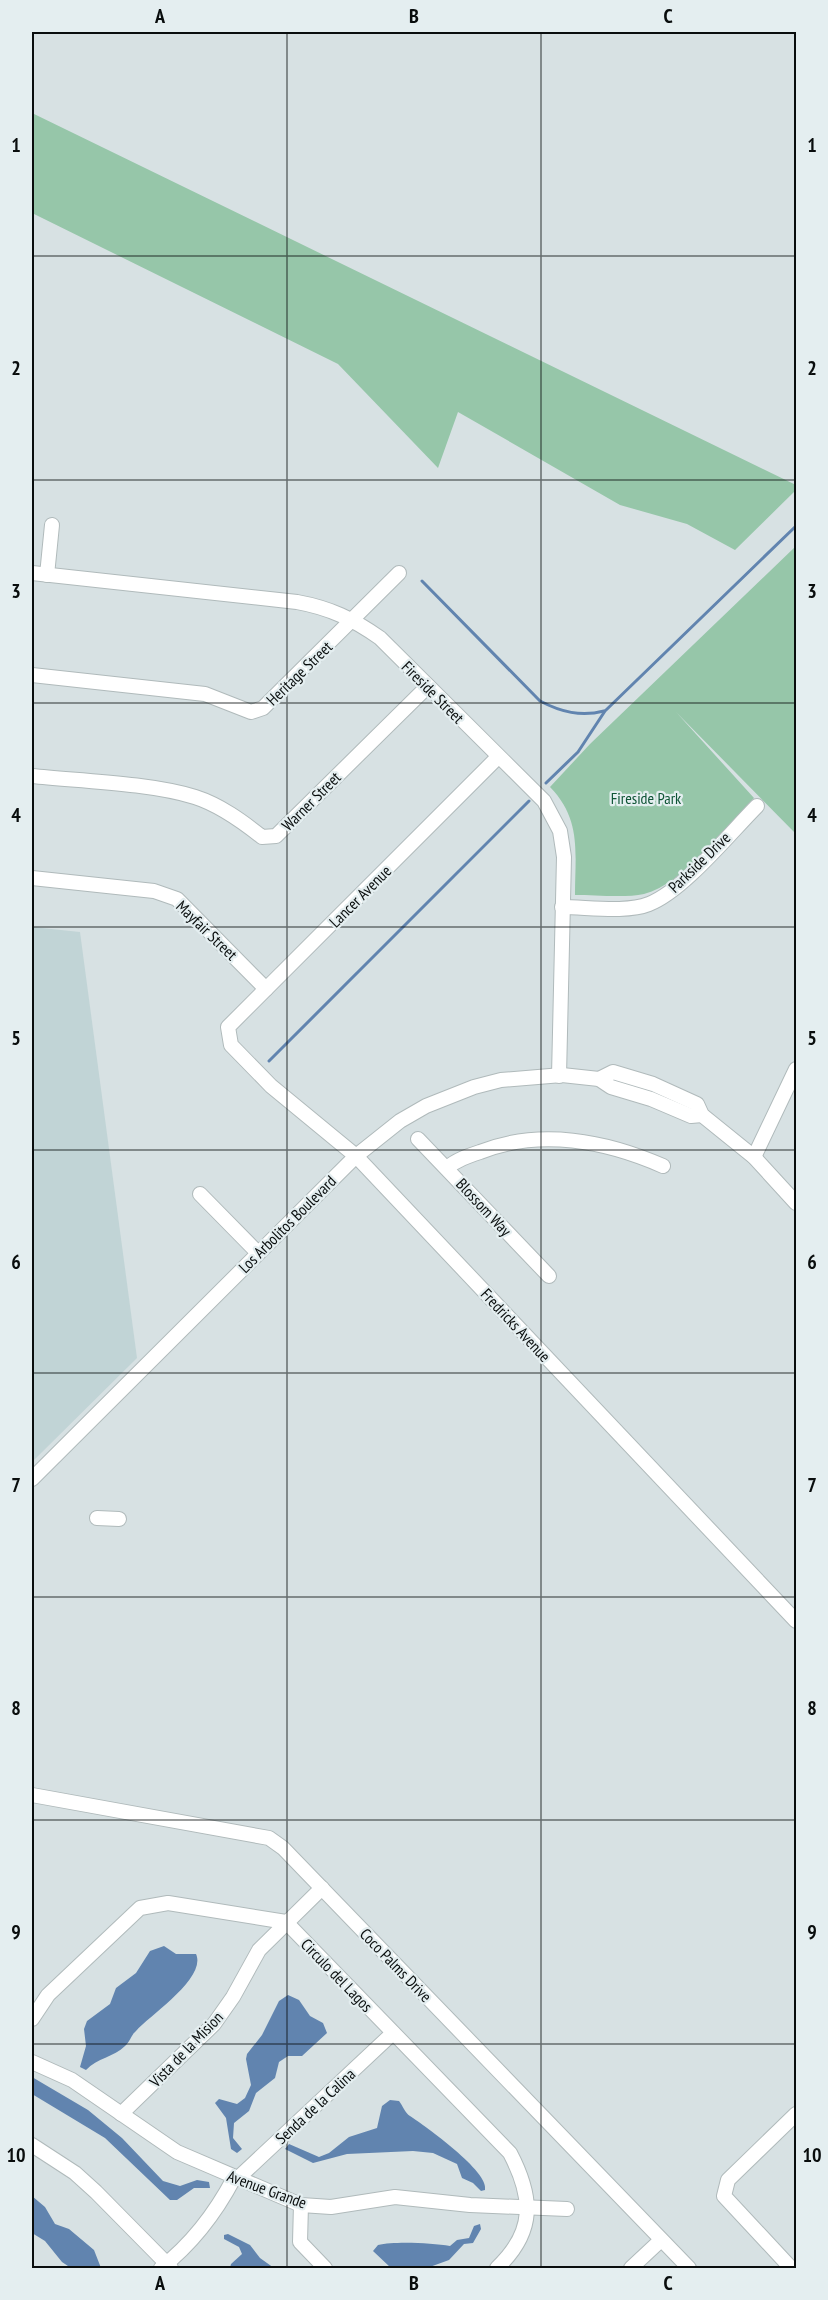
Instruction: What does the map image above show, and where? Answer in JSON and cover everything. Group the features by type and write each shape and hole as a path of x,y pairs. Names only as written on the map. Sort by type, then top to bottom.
{"street":[{"path":"47,575 52,525"},
{"name":"Fireside Street","path":"32,573 297,602 329,608 354,620 380,638 544,801 560,831 564,857 559,1076"},
{"name":"Heritage Street","path":"32,675 205,694 251,712 264,708 399,573"},
{"name":"Warner Street","path":"32,776 167,791 196,797 237,817 262,837 276,836 428,686"},
{"name":"Lancer Avenue","path":"228,1038 228,1027 498,757"},
{"name":"Parkside Drive","path":"562,907 632,907 649,904 677,887 757,806"},
{"name":"Mayfair Street","path":"32,878 154,891 177,899 266,989"},
{"name":"Fredricks Avenue","path":"228,1038 231,1045 271,1086 356,1156 796,1621"},
{"path":"754,1157 796,1069"},
{"name":"Los Arbolitos Boulevard","path":"32,1479 356,1156 402,1120 426,1106 474,1087 501,1080 559,1076 599,1079 611,1087 651,1099 691,1116 702,1115 754,1157 796,1203"},
{"path":"447,1168 453,1162 495,1146 559,1137 626,1150 663,1166"},
{"name":"Blossom Way","path":"418,1139 549,1276"},
{"path":"200,1194 258,1253"},
{"path":"97,1518 119,1519"},
{"name":"Coco Palms Drive","path":"32,1795 269,1838 283,1848 317,1892 689,2268"},
{"name":"Vista de la Mision","path":"121,2114 214,2024 233,1997 259,1950 317,1892"},
{"path":"32,2019 48,1995 140,1908 168,1903 286,1922"},
{"name":"Circulo del Lagos","path":"286,1922 510,2153 524,2179 526,2209 523,2233 507,2259 497,2268"},
{"name":"Senda de la Calina","path":"166,2267 203,2230 235,2179 393,2033"},
{"name":"Avenue Grande","path":"32,2062 72,2080 177,2152 235,2179 301,2205 331,2207 395,2197 526,2209 567,2209"},
{"path":"791,2268 724,2196 728,2180 796,2117"},
{"path":"32,2145 75,2173 96,2192 166,2267"},
{"path":"301,2205 300,2242 324,2268"},
{"path":"630,2268 661,2240"}],"shaded area":[{"path":"32,927 80,932 137,1358 32,1462"}],"green space":[{"path":"32,113 796,485 796,490 735,550 687,524 620,505 458,412 438,468 338,364 32,213"},
{"name":"Fireside Park","path":"796,546 796,834 676,712 754,798 704,853 675,878 659,888 637,895 575,895 576,851 572,825 560,799 550,787 590,744"}],"water":[{"path":"164,1946 176,1954 196,1954 197,1964 186,1985 134,2033 121,2050 86,2070 80,2067 86,2046 84,2029 87,2021 110,2004 116,1988 136,1973 150,1951"},
{"path":"288,1995 299,2000 310,2016 323,2023 327,2033 302,2056 288,2056 279,2062 275,2078 256,2093 249,2111 234,2123 233,2138 242,2149 237,2153 231,2149 226,2118 215,2103 219,2099 237,2104 245,2098 251,2085 247,2054 262,2035 279,2001"},
{"path":"32,2077 88,2110 122,2138 163,2181 180,2186 197,2180 209,2182 210,2188 194,2188 177,2200 170,2200 105,2138 32,2094"},
{"path":"390,2100 399,2101 408,2115 442,2139 467,2161 478,2172 484,2182 485,2190 481,2191 473,2183 462,2178 457,2164 433,2153 413,2151 347,2154 313,2163 285,2149 289,2144 319,2157 329,2153 349,2137 377,2128 382,2106"},
{"path":"32,2196 45,2207 55,2224 69,2229 94,2250 101,2268 71,2268 62,2262 45,2241 32,2233"},
{"path":"480,2224 481,2229 473,2243 464,2244 449,2260 427,2268 391,2268 373,2251 378,2245 394,2243 450,2246 457,2240 469,2238 474,2226"},
{"path":"228,2234 250,2245 260,2258 274,2268 230,2268 231,2264 242,2254 239,2247 224,2239 224,2235"}],"waterway":[{"path":"546,783 578,752 605,711 796,526"},
{"path":"422,581 540,701 571,712 587,714 604,711"},
{"path":"269,1061 529,801"}]}
